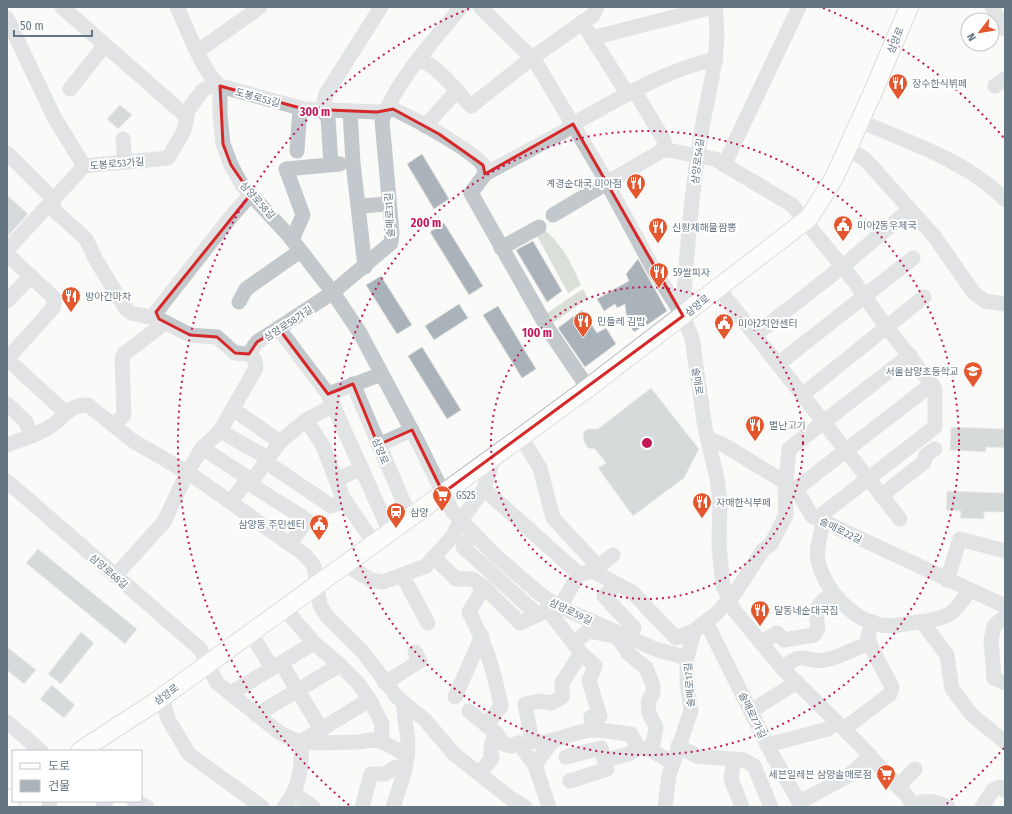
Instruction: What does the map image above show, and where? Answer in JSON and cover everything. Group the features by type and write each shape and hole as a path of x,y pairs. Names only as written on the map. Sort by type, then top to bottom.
{"main road":[{"name":"삼양로","path":"86,749 162,697 588,388 809,218 834,178 848,149 908,7"}],"street":[{"path":"62,7 188,117"},
{"path":"177,7 214,82 220,86"},
{"path":"198,51 260,7"},
{"path":"331,164 328,118 322,110 326,94 382,7"},
{"name":"솔매로31길","path":"332,293 365,267 391,243 392,233 382,120 385,111 419,60 461,7"},
{"name":"솔매로","path":"480,7 532,58 607,182 654,270 683,316 692,338 708,439 718,478 720,500 719,545 723,586 734,610 783,669 870,756 898,786 914,806"},
{"path":"419,60 426,62 457,91 470,106 532,58 593,15 597,7"},
{"name":"삼양로54길","path":"592,38 714,7 718,27 716,59 698,155 683,316"},
{"path":"724,165 799,7"},
{"path":"992,7 1005,29"},
{"path":"7,18 54,117 84,166"},
{"path":"582,22 625,90 637,95 664,140 665,150"},
{"path":"70,89 105,45"},
{"path":"588,388 548,329 471,193 486,174 563,132 573,124 632,92 672,73 698,63 716,59"},
{"name":"도봉로53가길","path":"7,250 84,166 168,158 184,131 191,106 202,91 210,86 220,86"},
{"name":"도봉로53길","path":"220,86 300,108 350,111 385,111"},
{"name":"삼양로58길","path":"220,86 220,115 223,144 231,165 242,185 296,245 360,333 444,493"},
{"path":"425,126 457,91"},
{"path":"297,151 300,108"},
{"path":"385,111 393,109 425,126 468,153 482,165 486,174"},
{"path":"350,111 353,164 365,267"},
{"path":"860,121 922,148 976,176 993,187 1005,200"},
{"path":"123,139 125,162"},
{"path":"848,149 865,159 934,236 974,293 985,301 1005,304"},
{"path":"553,215 607,182 665,150 715,159 792,205 864,295 935,389 935,427 869,480 824,513 824,522 819,538 818,560 827,585 838,600 865,619 882,625 940,619 953,612 970,591"},
{"path":"7,153 54,200 53,210 86,239 96,260 126,309 131,313 159,319 190,335 216,337 235,353 249,354 255,360 256,368 233,409 220,431 202,448 187,473 164,522 115,576"},
{"path":"239,302 246,289 296,245 303,215 286,168 307,168 331,164 353,164"},
{"path":"114,425 124,415 122,359 124,354 162,325 156,312 230,218 251,194"},
{"path":"359,206 389,204"},
{"path":"755,335 842,267 910,209"},
{"path":"501,248 539,227"},
{"path":"7,254 55,298 53,308 7,359 66,413"},
{"path":"778,364 913,258"},
{"path":"7,301 31,276"},
{"path":"718,288 900,519"},
{"name":"삼양로58가길","path":"249,354 257,342 332,293"},
{"path":"802,395 924,297"},
{"path":"279,329 331,400 390,532"},
{"path":"484,489 586,573 618,584 632,592 676,638 694,631 717,613 750,572 763,550 771,544 786,515 791,486 788,449 824,423 910,355"},
{"path":"252,482 280,442 306,420 353,384 382,374"},
{"name":"삼양로","path":"353,384 410,517"},
{"path":"791,486 846,451 932,384"},
{"path":"7,404 26,422 30,436"},
{"path":"7,445 52,426 71,408 81,405 88,405 133,441 187,473 230,502 305,555 314,566 320,605 326,615 362,651 385,683 404,703 425,720 454,754 510,798 525,807"},
{"path":"233,409 280,442"},
{"path":"306,420 323,446 345,501 374,542"},
{"path":"378,445 412,430"},
{"path":"220,431 267,460 331,506 345,501"},
{"path":"521,437 540,468 553,518 594,562 586,573"},
{"name":"솔매로22길","path":"708,439 722,444 791,486 812,516 1005,606"},
{"path":"202,448 307,520 290,544"},
{"path":"881,496 924,462 926,455 935,449"},
{"path":"345,564 371,580 383,582 426,566 452,538 460,520 484,489 494,457"},
{"path":"336,480 362,468"},
{"name":"삼양로68길","path":"7,481 200,649 217,683 280,733 296,741 315,744 370,740 381,741"},
{"path":"230,502 246,481 252,482"},
{"name":"삼양로59길","path":"444,493 452,511 460,520 496,556 541,595 548,608 631,632 655,649 686,658"},
{"path":"947,580 960,539 1005,551"},
{"path":"434,557 456,579 472,579 484,587 520,624 548,608 586,573 613,554"},
{"path":"402,575 428,623"},
{"path":"618,584 604,596 631,632 649,609"},
{"path":"480,773 492,758 490,752 492,743 491,729 501,706 493,665 482,636 469,612 484,587"},
{"path":"761,643 777,632 784,640 814,635 818,629 815,613 818,607 833,593"},
{"path":"284,608 314,643 340,665 359,684 382,724 381,741 406,762"},
{"path":"548,608 578,648 594,666 589,681 600,716 591,717 594,730"},
{"path":"1005,616 994,626 991,640 994,678 1005,683"},
{"name":"솔매로7가길","path":"706,622 767,745 801,805"},
{"path":"767,745 840,725 890,694 892,687 868,637 872,622"},
{"path":"922,622 930,644 947,655 952,689 972,715 1005,742"},
{"path":"525,704 540,701 551,703 562,697 562,683 578,648 588,631 614,636 621,642 629,654 646,668 653,685 653,693 648,702 649,713 656,727 645,749 604,760"},
{"name":"솔매로17길","path":"665,807 669,775 691,711 687,682 686,658 694,631"},
{"path":"250,632 297,690 321,729"},
{"path":"455,697 482,636"},
{"path":"231,693 314,643"},
{"path":"783,669 792,659 802,657 824,660 870,643"},
{"path":"385,683 420,661 415,652"},
{"path":"256,715 340,665"},
{"path":"751,711 797,682"},
{"path":"162,697 168,720 189,754 262,807"},
{"path":"501,706 523,699 532,741 538,743 553,740 572,732 594,730 631,734 645,749 673,763"},
{"path":"284,807 297,786 302,763 302,742 369,700"},
{"path":"393,807 406,762 407,728 404,703"},
{"path":"469,711 491,729 504,744 511,746 518,743 535,765 549,807"},
{"path":"7,722 40,750"},
{"path":"535,765 553,740"},
{"path":"678,746 696,756 744,760 754,766 771,807"},
{"path":"566,757 601,748 606,769 570,781"},
{"path":"801,805 848,776 870,756"},
{"path":"734,759 731,779 742,807"},
{"path":"362,807 371,774 385,774 406,762"},
{"path":"898,786 915,769"},
{"path":"762,784 782,771"},
{"path":"982,807 993,790 1000,787 1005,790"},
{"path":"293,793 313,807"},
{"path":"914,806 924,800 939,803 948,807"}],"highlighted area":[{"path":"220,86 304,109 377,112 393,109 439,134 483,165 485,174 573,124 683,316 443,493 412,430 378,445 353,384 328,394 279,329 257,342 249,354 235,353 217,337 190,335 159,319 156,312 251,194 231,165 223,144"}],"shaded area":[{"path":"544,229 566,255 581,285 568,293 536,234"},
{"path":"583,289 588,298 550,325 544,315"}],"building":[{"path":"120,105 132,115 118,129 107,119"},
{"path":"422,154 449,199 434,209 407,164"},
{"path":"7,195 28,214 7,237"},
{"path":"444,223 483,286 469,295 430,232"},
{"path":"533,241 562,291 547,302 516,250"},
{"path":"638,259 667,311 634,332 627,321 625,304 617,308 615,304 604,311 597,299 629,281 626,274"},
{"path":"381,276 412,325 397,334 366,285"},
{"path":"459,304 468,318 434,340 425,326"},
{"path":"498,306 536,369 522,378 483,315"},
{"path":"582,310 597,333 606,328 616,344 585,367 558,328"},
{"path":"422,347 461,410 447,419 408,356"},
{"path":"651,388 699,449 684,478 633,516 598,468 606,463 595,449 588,448 583,440 584,432 588,429 598,429"},
{"path":"951,427 1005,429 1005,448 986,447 986,452 950,450"},
{"path":"947,491 1005,493 1005,512 984,512 984,519 960,518 961,511 946,510"},
{"path":"38,549 137,629 125,644 26,563"},
{"path":"81,632 94,643 61,684 48,674"},
{"path":"7,647 36,670 24,684 7,670"},
{"path":"52,685 75,705 64,718 40,699"}],"place":[{"name":"장수한식뷔페","path":"898,100"},
{"name":"계경순대국 미아점","path":"636,200"},
{"name":"미아2동우체국","path":"843,242"},
{"name":"신황제해물짬뽕","path":"658,244"},
{"name":"59쌀피자","path":"659,289"},
{"name":"방아간마차","path":"71,313"},
{"name":"민들레 김밥","path":"583,338"},
{"name":"미아2치안센터","path":"724,340"},
{"name":"서울삼양초등학교","path":"973,388"},
{"name":"별난고기","path":"755,442"},
{"name":"GS25","path":"442,512"},
{"name":"자매한식부페","path":"702,519"},
{"name":"삼양","path":"396,529"},
{"name":"삼양동 주민센터","path":"319,541"},
{"name":"달동네순대국집","path":"760,627"},
{"name":"세븐일레븐 삼양솔매로점","path":"886,791"}]}
